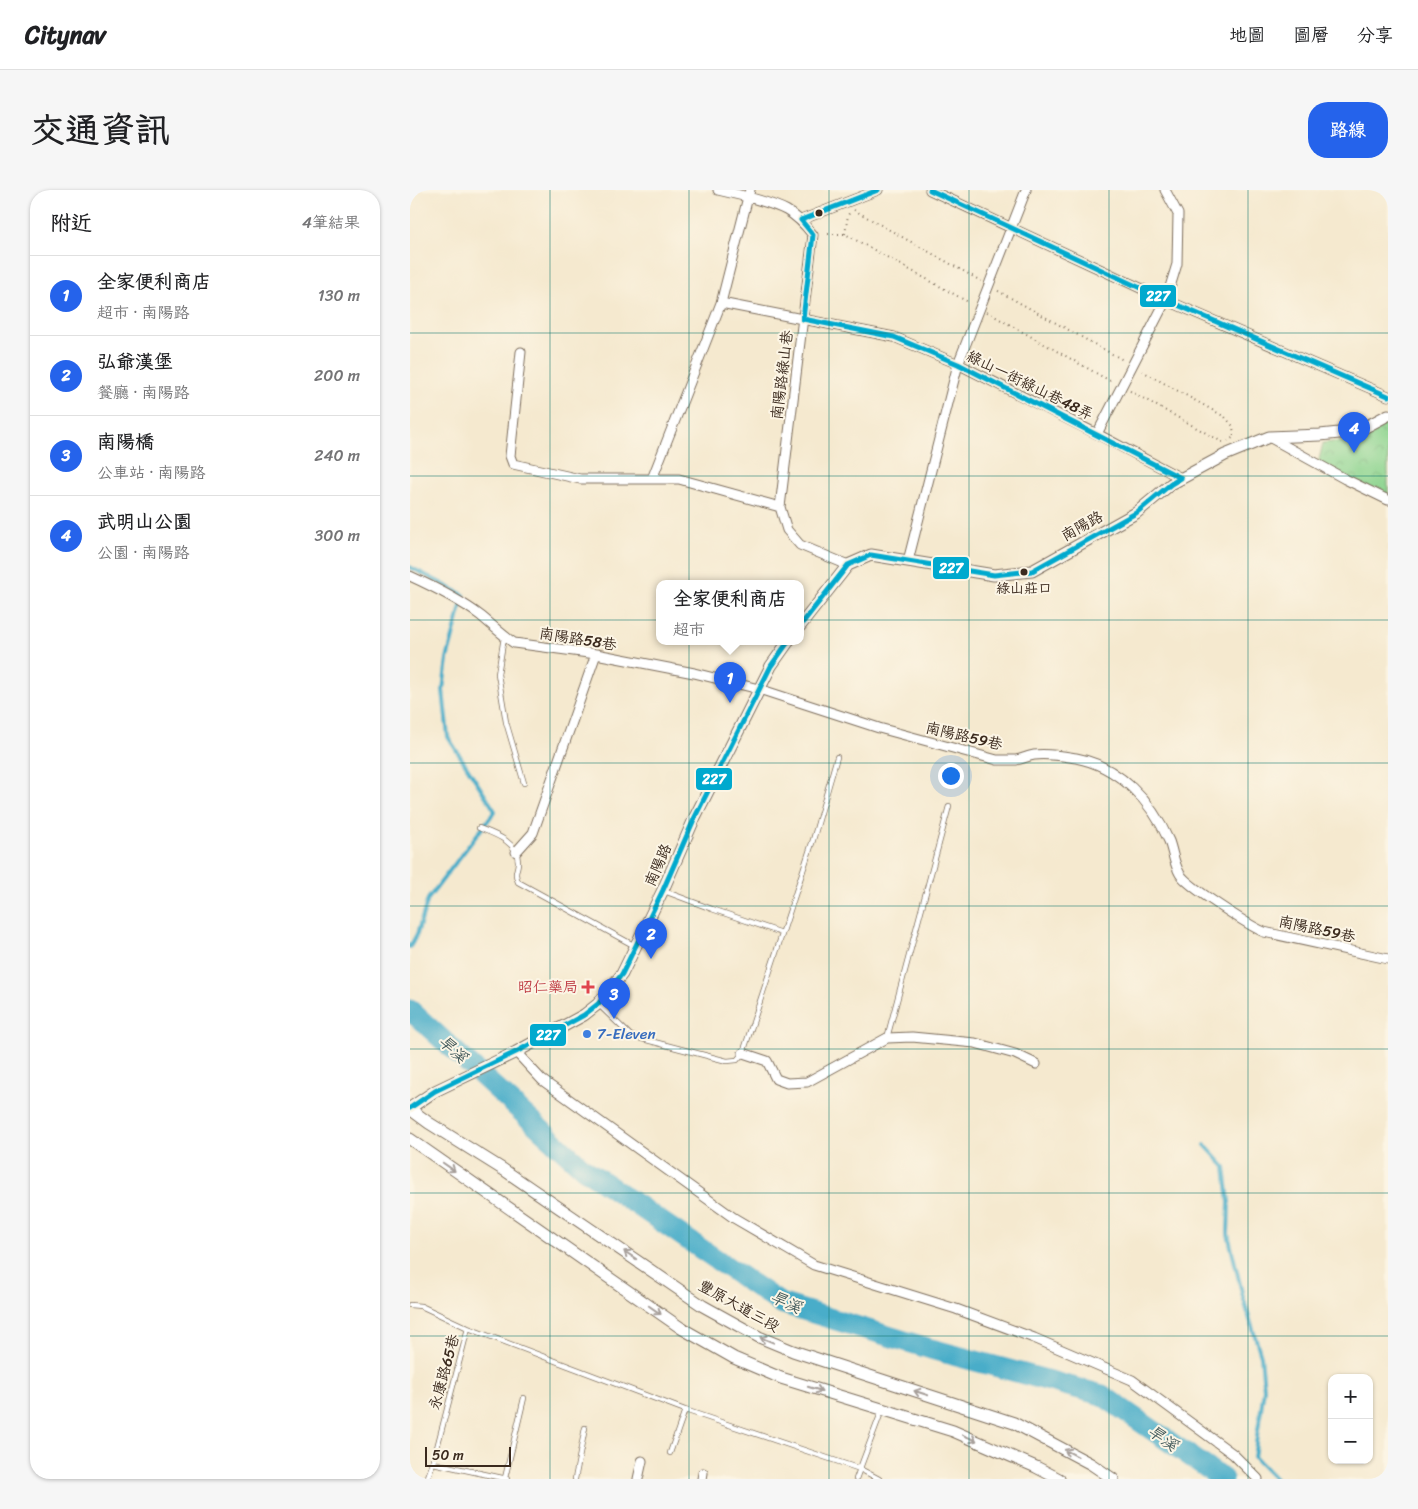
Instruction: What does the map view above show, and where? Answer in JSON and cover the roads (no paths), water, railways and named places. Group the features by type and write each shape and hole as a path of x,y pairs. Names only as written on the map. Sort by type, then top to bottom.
{"street":[{"path":"718,190 749,193 785,208 801,220 878,190"},
{"path":"930,190 1166,300 1388,396"},
{"path":"908,561 958,364 1026,190"},
{"path":"1096,434 1166,300 1177,264 1178,214 1165,190"},
{"path":"652,479 721,303 749,193"},
{"name":"南陽路綠山巷","path":"801,220 813,234 780,508 786,530 800,545 848,565"},
{"name":"綠山一街綠山巷48弄","path":"721,303 894,337 958,364 1181,478"},
{"path":"521,352 510,456 513,464 580,479 679,479 780,508"},
{"name":"南陽路","path":"804,621 848,565 871,555 994,575 1032,572 1136,513 1171,484 1225,455 1269,437 1358,431 1388,415"},
{"path":"1269,437 1345,479 1388,500"},
{"name":"南陽路58巷","path":"410,576 435,588 480,615 504,637 514,643 596,654 694,673 759,689"},
{"name":"南陽路","path":"410,1109 435,1091 512,1054 584,1015 598,1004 622,974 663,890 695,817 771,666 786,645"},
{"path":"516,852 533,833 596,654"},
{"name":"南陽路59巷","path":"759,689 879,728 997,760 1015,760 1035,755 1056,755 1077,758 1097,764 1117,776 1136,791 1152,810 1168,841 1180,874 1191,884 1252,927 1264,932 1388,958"},
{"path":"743,1053 767,1060 776,1079 787,1083 806,1082 887,1038 912,1037 975,1043 1015,1054 1036,1064"},
{"path":"512,1054 542,1080 734,1218 814,1265 956,1309 1034,1338 1132,1380 1233,1454 1258,1479"},
{"name":"豐原大道三段","path":"410,1109 428,1123 504,1170 703,1306 759,1337 802,1354 1014,1423 1091,1464 1113,1479"},
{"path":"410,1139 689,1332 734,1358 781,1378 954,1431 1059,1479"},
{"path":"638,1479 642,1461"}],"lane":[{"path":"504,637 498,674 506,722 524,783"},
{"path":"598,1004 631,1036 727,1061 737,1060 743,1053 813,840 837,756"},
{"path":"887,1038 949,806"},
{"path":"479,828 499,835 516,852 518,864 515,875 518,882 635,946"},
{"path":"663,890 782,933"},
{"path":"410,1305 421,1306 468,1328 685,1410 860,1469 879,1479"},
{"name":"永康路65巷","path":"427,1479 468,1328"},
{"path":"433,1462 507,1479 524,1398"},
{"path":"856,1479 882,1409"},
{"path":"670,1453 685,1410"},
{"path":"575,1479 585,1428"}],"waterway":[{"path":"410,567 464,595 447,659 443,690 448,737 495,811 428,899 417,934 410,947"},
{"name":"旱溪","path":"410,1010 583,1168 780,1303 931,1349 1102,1395 1223,1479"},
{"path":"1205,1145 1225,1167 1229,1202 1228,1234 1243,1297 1261,1356 1264,1389 1254,1457 1275,1479"}],"place":[{"name":"武明山公園","path":"1354,453"},
{"name":"綠山莊口","path":"1024,572"},
{"name":"全家便利商店","path":"730,703"},
{"name":"弘爺漢堡","path":"651,959"},
{"name":"昭仁藥局","path":"588,987"},
{"name":"南陽橋","path":"614,1019"},
{"name":"7-Eleven","path":"587,1034"}]}
